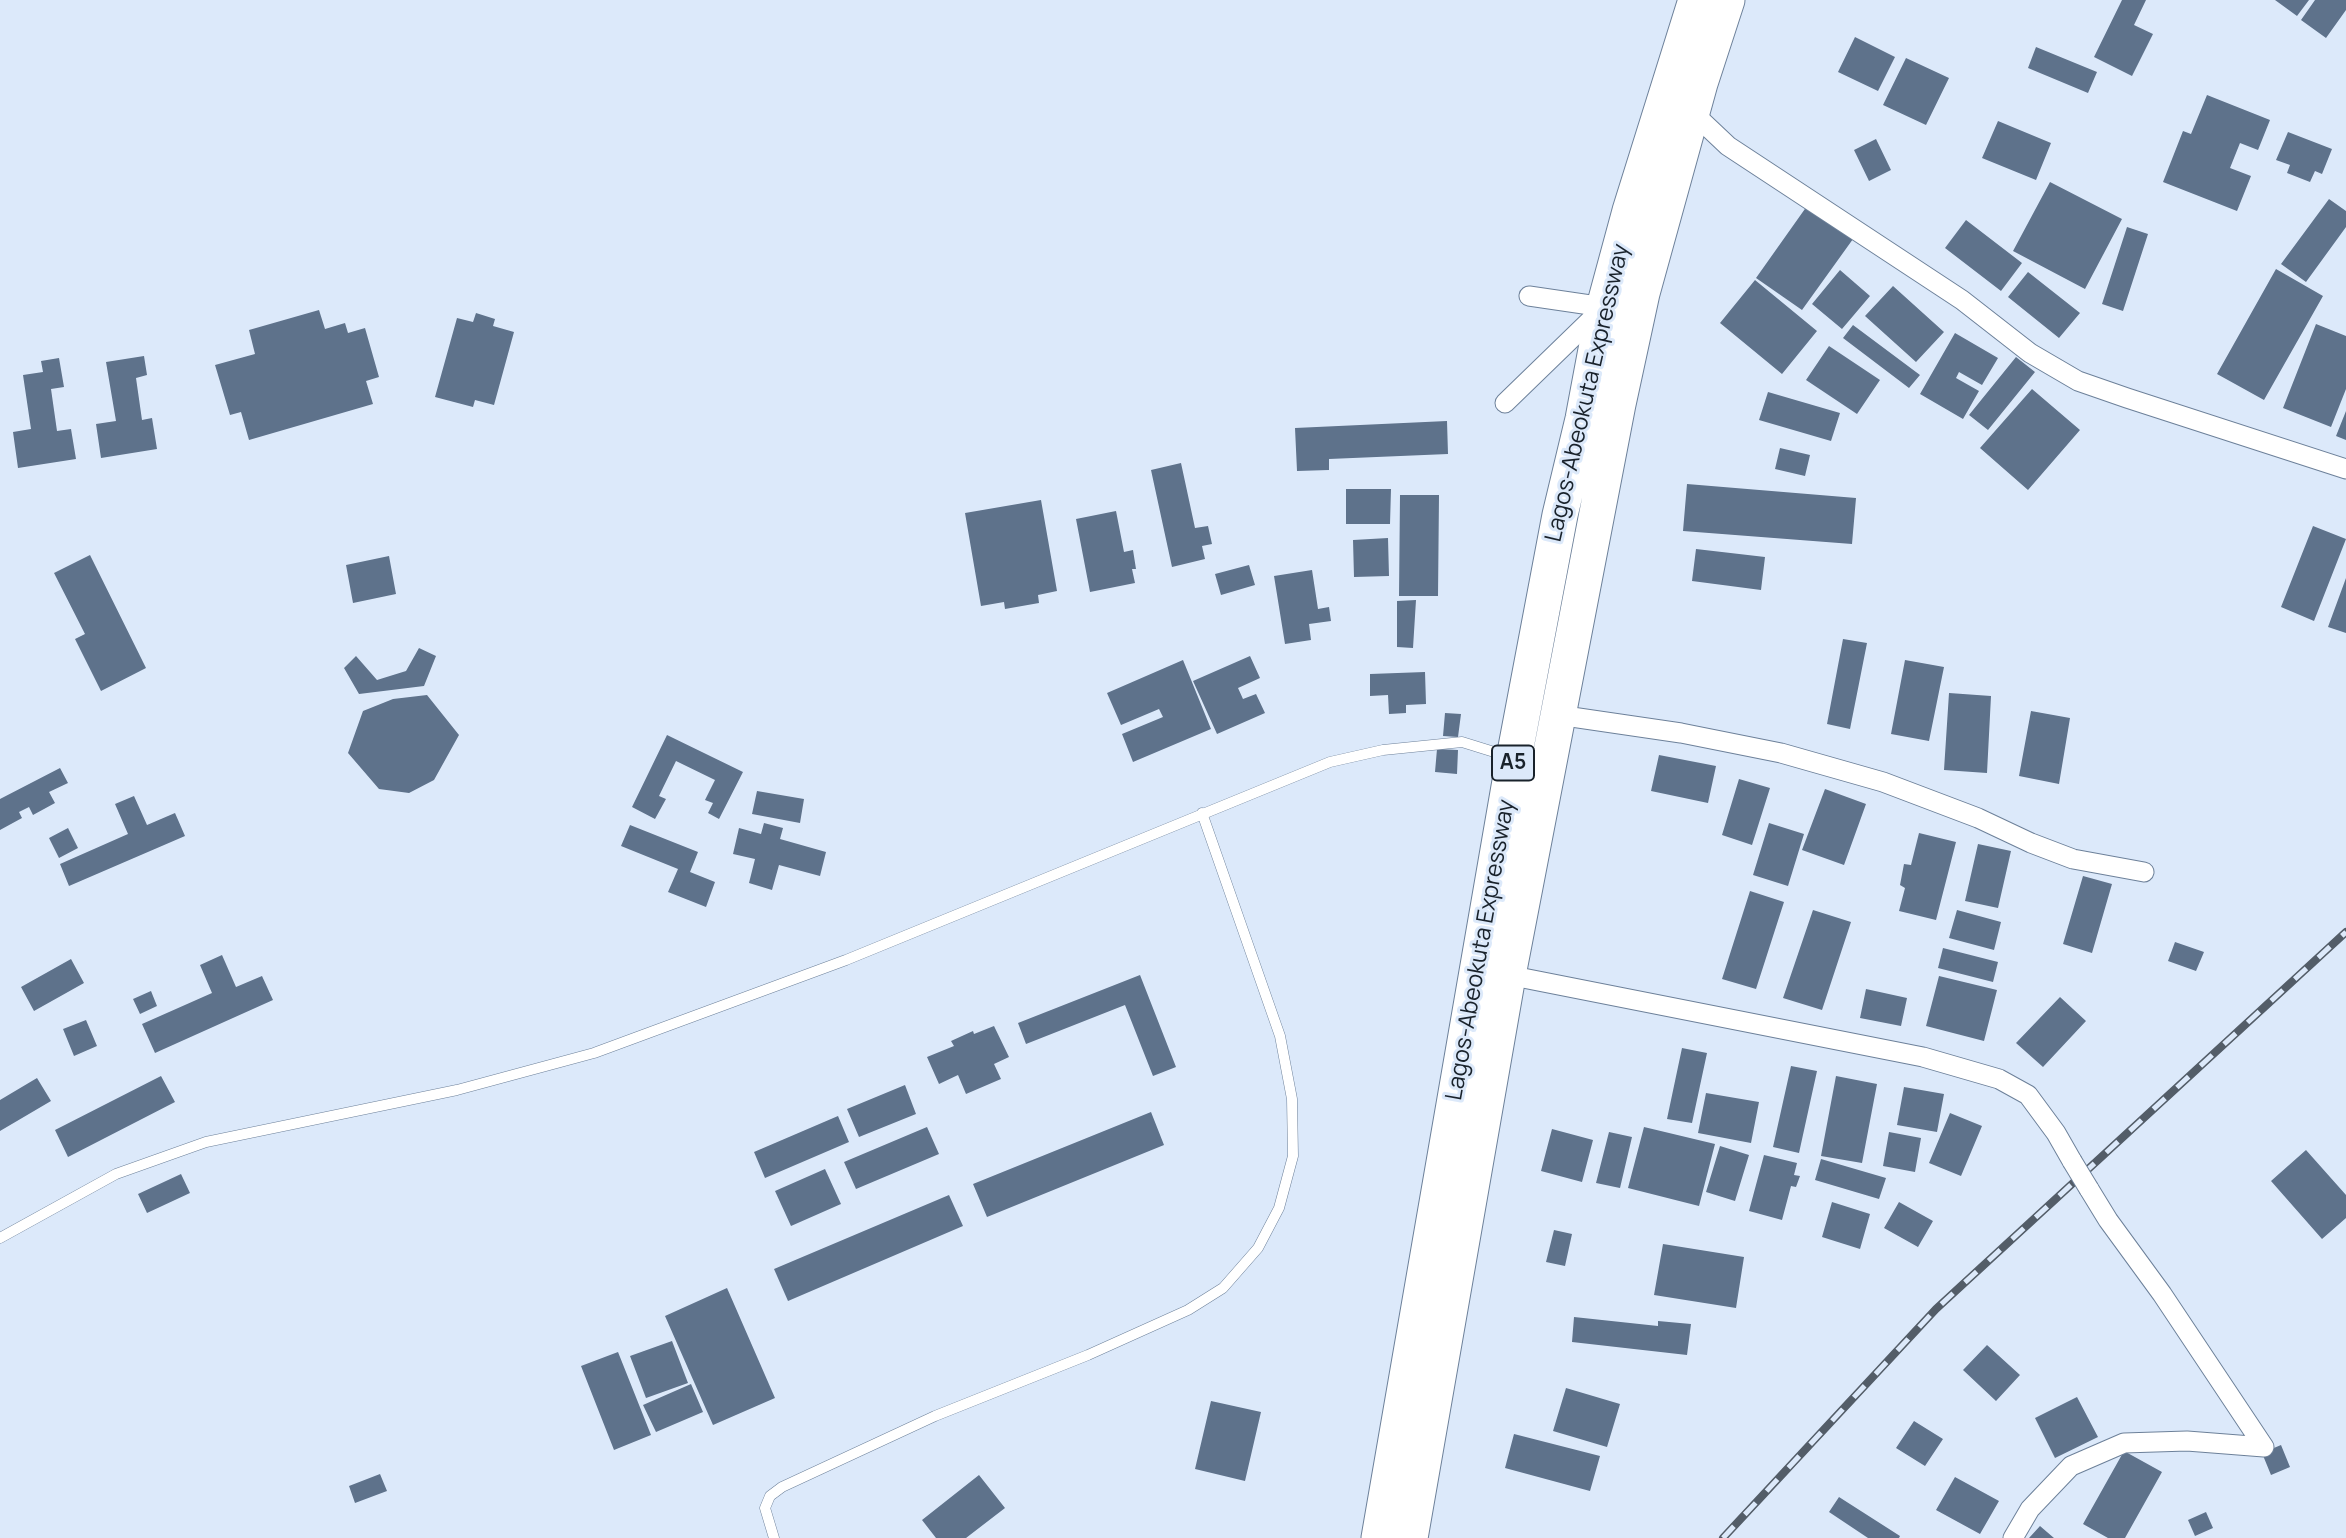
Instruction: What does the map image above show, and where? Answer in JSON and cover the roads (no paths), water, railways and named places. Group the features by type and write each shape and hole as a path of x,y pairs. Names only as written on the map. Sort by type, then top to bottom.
{"highway":[{"name":"Lagos-Abeokuta Expressway","path":"1379,1538 1514,758 1560,515 1583,419 1604,307 1640,176 1696,0"},
{"name":"Lagos-Abeokuta Expressway","path":"1410,1538 1509,970 1642,293 1692,112 1727,0"}],"street":[{"path":"1692,112 1728,146 1962,300 2029,353 2078,381 2346,469"},
{"path":"1530,296 1604,307"},
{"path":"1505,403 1604,307"},
{"path":"1558,715 1681,733 1782,753 1883,782 1978,818 2073,859 2144,872"},
{"path":"1509,970 1523,978 1923,1057 1999,1079 2028,1095 2056,1133 2108,1220 2162,1294 2264,1447 2187,1441 2124,1443 2071,1466 2030,1509 2013,1538"}],"lane":[{"path":"0,1238 116,1174 205,1142 457,1090 594,1053 846,960 1330,762 1383,750 1462,741 1514,758"},
{"path":"774,1538 765,1508 769,1496 782,1487 934,1416 1088,1355 1188,1310 1223,1288 1258,1248 1279,1208 1293,1156 1292,1099 1280,1036 1202,813"}],"railway":[{"path":"1723,1538 1936,1309 2346,932"}]}
